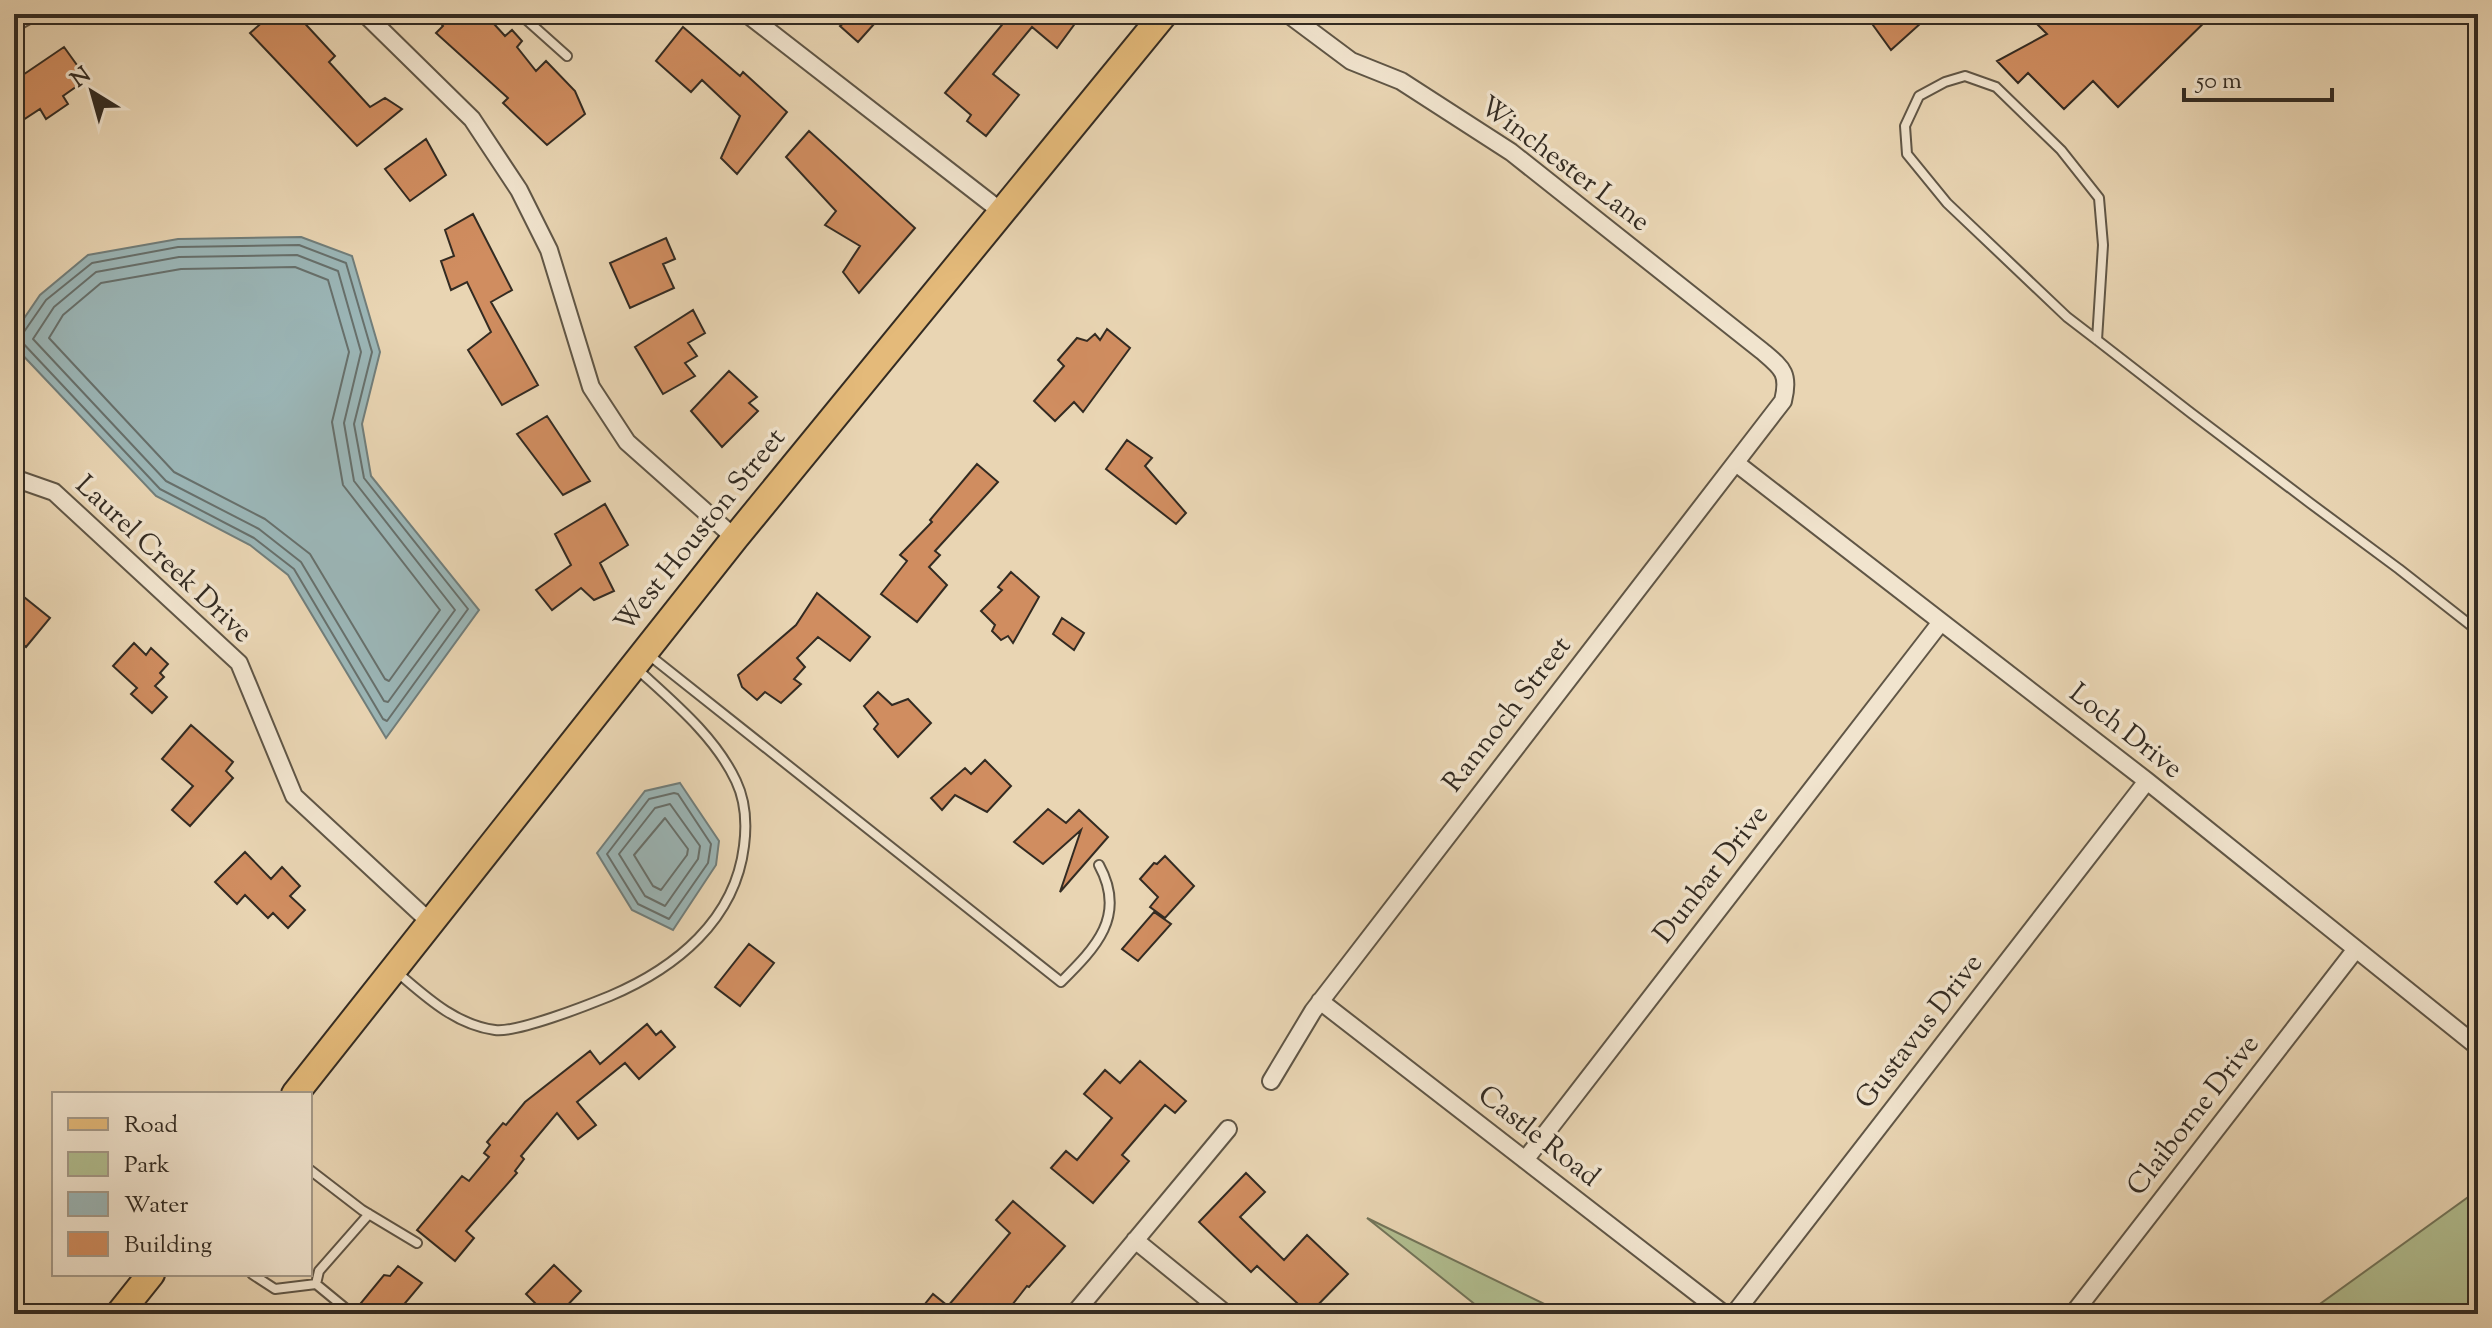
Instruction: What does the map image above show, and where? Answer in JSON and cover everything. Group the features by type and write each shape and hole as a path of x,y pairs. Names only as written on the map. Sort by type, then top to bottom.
{"main road":[{"name":"West Houston Street","path":"297,1092 735,538 1164,14"},
{"path":"124,1312 150,1276"}],"street":[{"path":"14,23 30,14"},
{"path":"365,14 472,119 519,190 549,250 591,387 627,442 735,538"},
{"path":"747,14 1002,212"},
{"name":"Winchester Lane","path":"1288,14 1351,61 1401,81 1511,152 1771,359 1781,368 1788,384"},
{"name":"Rannoch Street","path":"1271,1081 1320,1001 1736,463 1783,401 1788,384"},
{"name":"Loch Drive","path":"1736,463 2147,781 2478,1047"},
{"name":"Laurel Creek Drive","path":"14,478 54,492 239,663 294,796 431,923"},
{"name":"Dunbar Drive","path":"1525,1160 1941,622"},
{"name":"Gustavus Drive","path":"1734,1314 2147,781"},
{"name":"Claiborne Drive","path":"2073,1314 2356,949"},
{"name":"Castle Road","path":"1320,1001 1724,1314"},
{"path":"1074,1314 1228,1129"},
{"path":"1135,1240 1226,1314"}],"lane":[{"path":"520,14 567,56"},
{"path":"2097,340 2103,245 2099,198 2061,150 1996,87 1965,76 1945,82 1919,96 1905,126 1907,154 1947,203 2067,317 2097,340 2478,631"},
{"path":"640,659 1061,982 1105,931 1110,884 1099,865"},
{"path":"394,969 432,1002 458,1019 497,1031 580,1008 646,981 681,956 725,907 742,864 747,820 737,783 718,751 672,701 640,659"},
{"path":"312,1171 369,1214 417,1243"},
{"path":"316,1284 319,1271 369,1214"},
{"path":"255,1276 275,1289 316,1284 350,1312"}],"green space":[{"path":"2478,1190 2478,1314 2306,1314"},
{"path":"1367,1218 1565,1314 1487,1314"}],"water":[{"path":"301,237 352,256 380,352 362,424 371,476 479,610 386,738 288,575 250,545 156,496 14,346 14,333 40,295 88,255 178,239"},
{"path":"680,783 719,841 716,865 673,930 632,910 597,853 645,791"}],"building":[{"path":"272,14 284,14 290,21 297,15 335,56 329,62 370,107 385,98 402,109 357,146 250,33"},
{"path":"433,14 485,14 505,36 512,30 522,41 517,47 536,71 546,61 575,91 585,114 547,145 503,103 508,98 436,33 443,26"},
{"path":"856,14 883,14 858,42 840,26"},
{"path":"1011,14 1082,14 1057,48 1032,27 993,74 1019,95 986,136 967,121 971,115 945,93"},
{"path":"1865,14 1931,14 1891,50"},
{"path":"2027,14 2213,14 2118,107 2093,81 2064,109 2028,73 2018,83 1997,61 2047,34"},
{"path":"683,27 740,76 743,72 787,112 737,174 721,158 740,116 702,80 691,92 656,61"},
{"path":"64,47 87,79 63,96 68,104 46,119 40,109 14,126 14,81"},
{"path":"809,131 915,228 859,293 843,272 860,246 825,225 836,211 786,157"},
{"path":"426,139 446,175 410,201 385,169"},
{"path":"473,214 512,290 491,302 538,385 502,405 468,350 491,332 467,282 451,290 441,261 454,256 445,230"},
{"path":"666,238 675,259 663,264 674,288 630,308 610,263"},
{"path":"693,310 705,333 688,343 697,356 685,363 695,376 663,394 635,347"},
{"path":"1107,329 1130,348 1083,412 1074,402 1055,421 1034,401 1064,366 1058,360 1077,338 1087,341 1095,334 1100,340"},
{"path":"729,371 757,397 749,403 758,411 722,447 691,411"},
{"path":"547,416 590,481 563,495 517,434"},
{"path":"1127,440 1152,458 1145,466 1186,513 1176,524 1106,469"},
{"path":"977,464 998,482 935,551 940,555 929,567 947,585 917,622 881,594 907,561 900,555 932,522 930,520"},
{"path":"605,504 628,545 600,563 614,591 594,600 581,588 552,610 536,590 571,565 555,534"},
{"path":"1011,572 1039,597 1013,643 1008,636 1001,640 992,631 995,625 981,611 1002,590 998,587"},
{"path":"14,589 50,618 26,647 14,637"},
{"path":"817,593 870,637 850,661 818,637 797,658 805,667 794,679 801,684 781,703 765,692 757,700 742,687 738,675 796,625"},
{"path":"1062,618 1084,633 1074,650 1053,634"},
{"path":"134,643 146,655 151,648 168,664 160,673 164,677 155,686 167,697 152,713 131,694 137,688 113,666"},
{"path":"878,692 892,705 908,699 931,723 898,757 874,729 878,724 864,706"},
{"path":"191,725 233,762 226,771 233,778 190,826 172,810 193,786 162,759"},
{"path":"985,760 1011,786 987,812 955,795 942,810 931,798 965,768 971,774"},
{"path":"1048,809 1066,823 1079,810 1108,837 1060,892 1081,830 1043,864 1014,842"},
{"path":"245,852 271,879 282,867 300,886 290,896 305,910 288,928 273,913 268,918 245,895 237,904 215,882"},
{"path":"1165,856 1194,886 1165,918 1150,907 1158,897 1140,879"},
{"path":"1154,912 1171,924 1138,961 1122,949"},
{"path":"749,944 774,963 740,1006 715,987"},
{"path":"647,1024 656,1035 661,1031 675,1047 639,1079 625,1063 577,1102 596,1125 578,1139 557,1113 521,1156 524,1159 515,1171 517,1173 466,1231 474,1238 455,1261 417,1230 462,1176 469,1181 489,1157 484,1153 490,1145 487,1142 525,1102 590,1051 600,1064"},
{"path":"1140,1061 1186,1101 1175,1113 1165,1105 1122,1155 1129,1161 1093,1203 1051,1168 1066,1151 1077,1160 1112,1118 1084,1094 1105,1070 1120,1083"},
{"path":"1246,1173 1265,1192 1240,1217 1284,1260 1307,1235 1348,1274 1309,1314 1257,1266 1251,1272 1199,1222"},
{"path":"1013,1201 1065,1246 1005,1314 917,1314 933,1294 948,1306 1010,1233 996,1220"},
{"path":"554,1265 581,1291 559,1314 546,1314 526,1294"},
{"path":"398,1266 422,1283 396,1314 357,1314 356,1309 384,1275 390,1276"}]}
